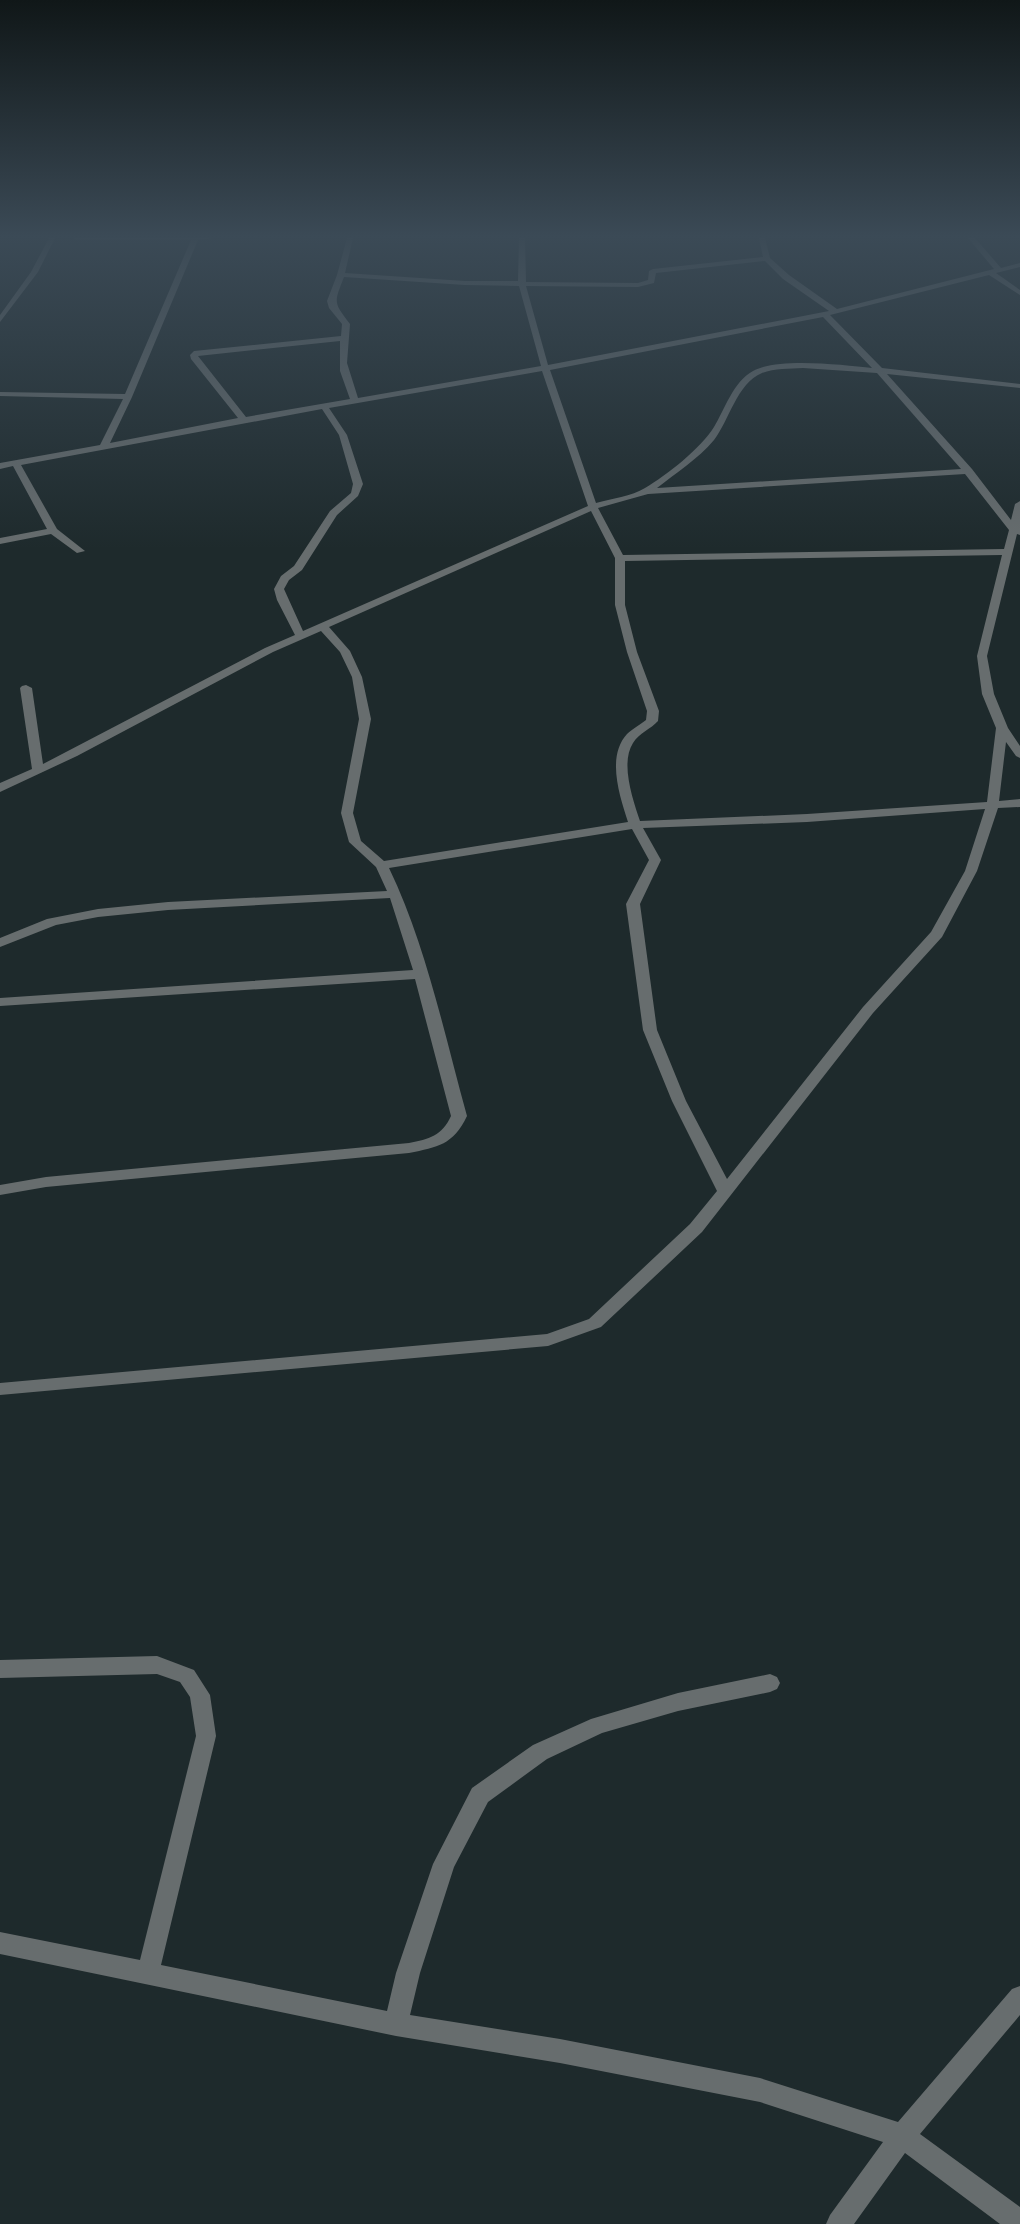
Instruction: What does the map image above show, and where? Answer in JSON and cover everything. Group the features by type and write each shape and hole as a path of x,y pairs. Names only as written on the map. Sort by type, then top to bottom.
{"street":[{"path":"104,447 151,342"},
{"path":"244,420 194,356 197,353 307,342"},
{"path":"343,342 341,357 344,378 355,401"},
{"path":"538,342 592,507 620,558 620,605 632,652 654,711 652,721 630,738 623,748 623,781 636,825 653,851 655,860 633,904 650,1030 679,1101 725,1191"},
{"path":"0,466 681,342"},
{"path":"853,342 882,371 969,471 1016,531"},
{"path":"647,491 709,441 725,419 733,400 757,371 795,366 882,371 1020,386"},
{"path":"0,394 128,397"},
{"path":"301,637 282,600 279,589 285,578 298,568 333,513 355,494 358,484 343,435 324,406"},
{"path":"16,463 53,531 80,551"},
{"path":"0,788 38,771 269,650 324,628 592,507 647,491 969,471"},
{"path":"1020,504 1016,531 1008,552 982,656 988,694 1002,728 1020,754"},
{"path":"0,541 53,531"},
{"path":"620,558 1008,552"},
{"path":"0,1190 46,1182 409,1148 436,1142 452,1133 459,1116 421,974 394,894 381,865 355,842 347,813 365,719 357,677 345,651 324,628"},
{"path":"26,688 38,771"},
{"path":"0,1389 548,1340 595,1323 696,1228 868,1010 937,934 971,871 993,804 1002,728"},
{"path":"381,865 636,825 807,818 1020,803"},
{"path":"0,943 52,922 98,913 168,906 394,894"},
{"path":"0,1002 421,974"},
{"path":"0,1669 157,1665 187,1676 200,1695 206,1736 148,1973"},
{"path":"396,2024 408,1973 444,1864 480,1795 540,1752 598,1725 678,1702 770,1683"},
{"path":"0,1943 396,2024 560,2051 760,2090 902,2136 1020,2223"},
{"path":"839,2224 902,2136 1020,1997"}]}
